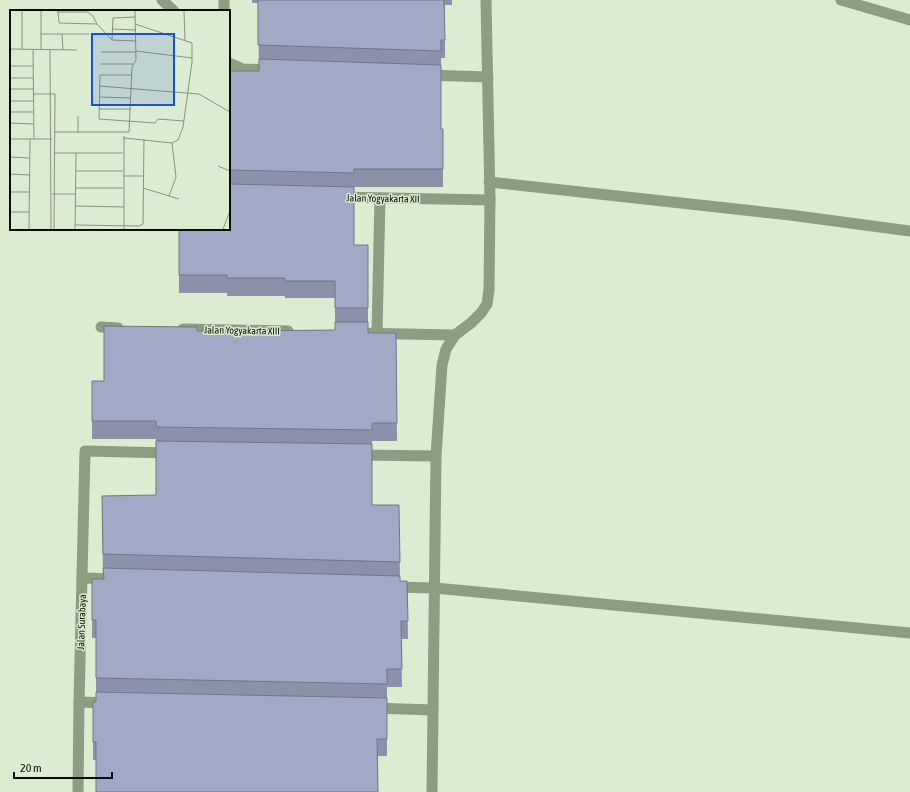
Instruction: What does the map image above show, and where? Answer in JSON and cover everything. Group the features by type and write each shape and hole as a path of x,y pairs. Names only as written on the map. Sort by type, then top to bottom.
{"street":[{"path":"162,0 173,10"},
{"path":"432,792 436,456 442,365 446,349 455,335 471,323 481,313 487,304 489,290 490,200 486,0"},
{"path":"841,0 910,20"},
{"path":"230,63 243,69 282,70"},
{"path":"417,75 488,78"},
{"path":"489,182 790,215 910,231"},
{"name":"Jalan Yogyakarta XII","path":"332,197 490,200"},
{"path":"377,333 380,198"},
{"path":"101,327 132,328"},
{"name":"Jalan Yogyakarta XIII","path":"172,329 298,331"},
{"path":"345,332 455,335"},
{"name":"Jalan Surabaya","path":"78,792 85,451 181,453"},
{"path":"348,455 436,456"},
{"path":"82,578 129,580"},
{"path":"380,586 435,588 910,633"},
{"path":"79,702 118,703"},
{"path":"362,708 433,710"}],"building":[{"path":"258,0 444,0 445,40 441,40 441,51 258,45"},
{"path":"259,59 441,65 441,129 443,129 443,169 354,169 354,173 230,170 230,71 259,71"},
{"path":"230,184 354,187 354,245 368,245 368,308 335,308 335,281 285,281 285,278 227,278 227,275 179,275 179,230 230,230"},
{"path":"335,322 368,322 368,333 396,333 397,423 372,423 372,430 156,427 156,421 92,421 92,381 104,381 104,326 197,327 197,331 335,330"},
{"path":"156,441 372,444 372,505 399,505 400,562 103,554 102,496 156,495"},
{"path":"103,568 400,576 400,581 407,581 408,621 401,621 402,669 387,669 387,684 96,678 96,620 92,620 92,579 104,579"},
{"path":"96,692 387,698 387,739 377,739 378,792 96,792 96,742 93,742 93,702 96,702"}]}
